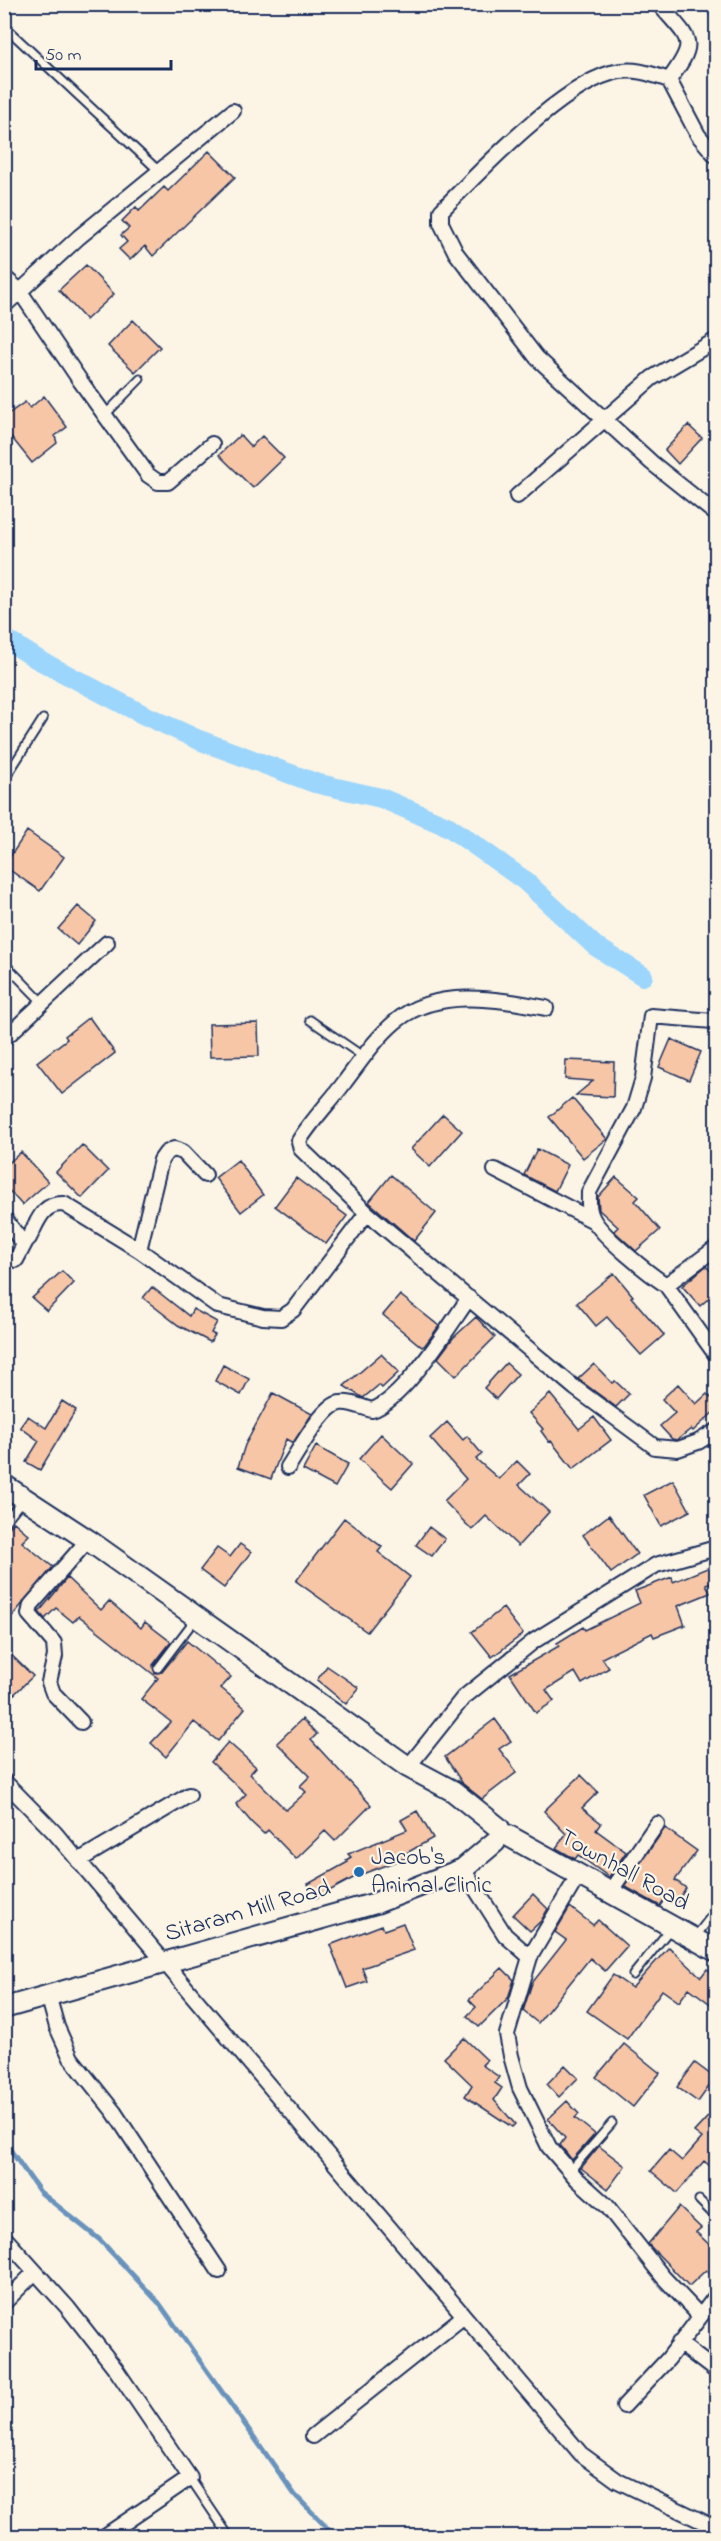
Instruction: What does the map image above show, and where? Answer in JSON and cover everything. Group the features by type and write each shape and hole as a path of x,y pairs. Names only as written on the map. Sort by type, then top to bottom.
{"main road":[{"path":"4,1485 88,1539 408,1767"},
{"name":"Townhall Road","path":"408,1767 453,1791 498,1836 717,1951"},
{"name":"Sitaram Mill Road","path":"4,2008 376,1903 463,1869 498,1836"}],"street":[{"path":"659,4 686,37 689,46 687,55 669,80"},
{"path":"717,156 698,135 669,80 642,70 611,73 564,96 441,211 441,223 456,253 537,358 652,463 717,514"},
{"path":"4,306 79,237 233,111"},
{"path":"4,277 19,290 148,475 158,482 168,482 212,444"},
{"path":"517,496 652,378 717,339"},
{"path":"4,1039 107,944"},
{"path":"546,1008 512,1002 449,999 417,1007 395,1022 363,1057 299,1142 301,1149 367,1213 575,1389 655,1447 678,1449 698,1442 717,1431"},
{"path":"594,1221 589,1208 590,1192 634,1108 643,1078 651,1016 713,1021"},
{"path":"139,1250 161,1160 166,1153 174,1149 183,1152 205,1175"},
{"path":"495,1170 594,1221 646,1273 666,1285 717,1354"},
{"path":"16,1260 44,1209 53,1204 64,1204 139,1250 218,1306 263,1317 281,1318 293,1310 367,1213"},
{"path":"4,1218 20,1239 26,1241"},
{"path":"666,1285 717,1248"},
{"path":"288,1467 315,1426 335,1404 344,1402 372,1410 387,1401 427,1359 469,1298"},
{"path":"81,1722 53,1693 49,1682 55,1656 54,1643 29,1614 31,1605 88,1539"},
{"path":"408,1767 463,1698 534,1641 656,1565 717,1548"},
{"path":"4,1781 78,1861 581,2454 618,2481 717,2528"},
{"path":"78,1861 189,1795"},
{"path":"609,1893 657,1824"},
{"path":"463,1869 505,1935 530,1957"},
{"path":"578,1876 530,1957 507,2034 511,2056 520,2088 549,2147 570,2171 607,2206 663,2277 699,2315"},
{"path":"48,1995 57,2027 71,2058 114,2112 219,2271"},
{"path":"4,2237 115,2368 190,2478 105,2536"},
{"path":"4,2303 35,2272"},
{"path":"624,2406 717,2296"},
{"path":"314,2436 464,2316"},
{"path":"679,2343 717,2371"}],"lane":[{"path":"5,27 159,172"},
{"path":"105,415 140,379"},
{"path":"4,780 43,719"},
{"path":"4,963 44,1004"},
{"path":"310,1020 363,1057"},
{"path":"4,1523 24,1498"},
{"path":"158,1668 197,1616"},
{"path":"694,1939 717,1910"},
{"path":"633,1975 671,1927"},
{"path":"570,2171 612,2123"},
{"path":"699,2200 717,2217"},
{"path":"190,2478 229,2536"}],"building":[{"path":"209,151 235,177 153,256 145,246 130,260 119,249 127,242 121,235 129,228 122,221 136,207 139,211 164,187 168,191"},
{"path":"86,265 114,294 86,320 59,290"},
{"path":"133,320 160,347 135,372 108,346"},
{"path":"44,396 67,427 55,436 57,443 32,463 4,428 4,417 25,402 30,408"},
{"path":"688,425 702,438 678,464 665,450"},
{"path":"240,435 251,447 262,436 284,458 253,488 219,455"},
{"path":"27,831 64,857 40,891 4,866"},
{"path":"78,906 96,921 77,945 58,929"},
{"path":"89,1017 115,1053 62,1094 37,1062 67,1039 65,1036"},
{"path":"258,1023 259,1056 210,1057 209,1024"},
{"path":"671,1039 701,1052 689,1080 659,1067"},
{"path":"566,1060 614,1062 613,1097 576,1095 593,1081 565,1079"},
{"path":"572,1098 607,1139 583,1158 549,1117"},
{"path":"443,1114 462,1131 430,1167 411,1149"},
{"path":"82,1145 108,1171 82,1198 56,1172"},
{"path":"537,1149 568,1165 555,1191 524,1175"},
{"path":"21,1152 48,1182 22,1205 4,1185 4,1167"},
{"path":"238,1160 263,1195 241,1212 215,1178"},
{"path":"391,1175 436,1213 414,1241 369,1202"},
{"path":"616,1177 639,1197 635,1201 660,1230 636,1251 614,1231 618,1227 599,1210 598,1197"},
{"path":"296,1178 347,1216 326,1244 275,1206"},
{"path":"706,1266 717,1278 717,1291 700,1306 682,1286"},
{"path":"62,1271 74,1283 47,1311 32,1298"},
{"path":"614,1273 633,1296 631,1297 664,1335 641,1355 607,1317 596,1326 577,1303"},
{"path":"152,1287 189,1316 193,1309 217,1322 211,1333 215,1335 210,1342 178,1325 143,1298"},
{"path":"400,1295 439,1326 422,1347 383,1315"},
{"path":"476,1317 495,1337 456,1376 438,1358 453,1338"},
{"path":"381,1354 399,1372 382,1388 379,1385 363,1398 344,1386"},
{"path":"506,1363 518,1374 496,1399 484,1388"},
{"path":"594,1364 612,1383 615,1381 629,1394 616,1407 578,1379"},
{"path":"223,1365 249,1379 241,1395 215,1381"},
{"path":"678,1384 696,1404 707,1394 717,1403 717,1409 693,1431 691,1429 677,1440 672,1439 660,1426 675,1413 662,1399"},
{"path":"273,1393 312,1414 293,1443 286,1439 271,1479 238,1467 245,1445"},
{"path":"550,1394 579,1429 594,1417 611,1440 573,1469 551,1441 549,1442 541,1431 543,1429 529,1413"},
{"path":"62,1401 76,1410 40,1470 26,1462 39,1441 20,1427 28,1416 46,1428"},
{"path":"447,1422 463,1440 467,1436 482,1454 476,1459 499,1479 517,1461 530,1474 519,1485 549,1512 518,1546 486,1516 472,1530 444,1501 466,1479 430,1438"},
{"path":"381,1434 413,1464 392,1488 359,1459"},
{"path":"316,1446 348,1464 335,1487 303,1470"},
{"path":"673,1480 690,1511 661,1526 644,1495"},
{"path":"609,1515 637,1554 611,1573 583,1535"},
{"path":"344,1518 382,1547 378,1552 410,1577 367,1632 296,1581"},
{"path":"14,1522 29,1535 22,1542 53,1567 4,1626 4,1533"},
{"path":"429,1527 445,1539 432,1556 416,1545"},
{"path":"240,1544 251,1552 224,1588 200,1570 217,1548 230,1557"},
{"path":"717,1564 717,1580 706,1584 710,1593 678,1606 685,1625 654,1637 652,1633 602,1658 609,1668 582,1684 575,1672 546,1690 554,1701 536,1713 510,1674 559,1646 557,1643 583,1627 585,1630 640,1603 635,1591 672,1577 673,1582"},
{"path":"67,1578 101,1610 109,1601 141,1628 145,1622 171,1642 153,1665 155,1673 162,1672 187,1641 231,1677 221,1688 245,1708 218,1741 194,1722 166,1757 151,1743 171,1722 141,1699 158,1678 79,1616 73,1622 56,1608 45,1619 39,1612"},
{"path":"503,1608 523,1634 492,1657 472,1632"},
{"path":"4,1648 33,1676 4,1704"},
{"path":"327,1666 359,1688 346,1704 317,1680"},
{"path":"302,1719 317,1734 311,1740 371,1805 335,1841 325,1831 296,1859 268,1830 264,1834 252,1823 236,1804 246,1794 211,1762 228,1742 256,1767 250,1774 286,1810 306,1792 300,1786 310,1776 277,1743"},
{"path":"495,1719 511,1741 499,1749 517,1772 482,1799 463,1784 445,1757"},
{"path":"581,1775 598,1792 582,1808 601,1823 596,1830 626,1852 609,1877 578,1855 575,1859 556,1848 566,1834 544,1811"},
{"path":"417,1811 433,1838 403,1855 405,1858 357,1876 316,1898 308,1884 348,1862 346,1860 351,1857 348,1854 407,1830 401,1820"},
{"path":"665,1828 697,1851 675,1880 686,1888 677,1902 667,1895 660,1906 624,1886"},
{"path":"533,1894 548,1909 541,1921 530,1931 513,1915"},
{"path":"570,1907 593,1925 598,1920 627,1946 605,1971 590,1958 538,2023 523,2011 532,1983 566,1940 555,1932"},
{"path":"403,1923 414,1950 362,1968 367,1981 347,1988 330,1945 382,1925 384,1930"},
{"path":"669,1947 701,1977 707,1969 717,1976 717,2009 689,1988 679,2002 662,1990 627,2039 587,2011 613,1975 632,1988"},
{"path":"502,1968 514,1980 508,1998 479,2027 467,2016 476,2007 469,2000"},
{"path":"464,2038 487,2060 482,2065 499,2077 495,2083 502,2088 494,2100 515,2124 512,2127 465,2096 472,2085 444,2058"},
{"path":"624,2044 660,2073 633,2107 596,2077"},
{"path":"695,2063 715,2078 698,2102 677,2087"},
{"path":"565,2065 578,2078 559,2097 547,2084"},
{"path":"567,2101 579,2114 575,2118 595,2134 572,2160 560,2145 565,2138 548,2119"},
{"path":"717,2107 717,2172 704,2161 677,2193 651,2171 669,2150 682,2161 702,2138 694,2132"},
{"path":"599,2146 625,2166 608,2189 581,2168"},
{"path":"679,2207 701,2228 696,2232 717,2252 717,2280 706,2270 689,2286 648,2244"}],"waterway":[{"path":"714,4 716,9"},
{"path":"4,638 37,659 142,714 199,740 315,783 381,798 449,827 524,880 595,946 643,976"},
{"path":"4,2141 40,2192 100,2240 159,2303 295,2495 335,2536"}],"place":[{"name":"Jacob's Animal Clinic","path":"359,1872"}]}
